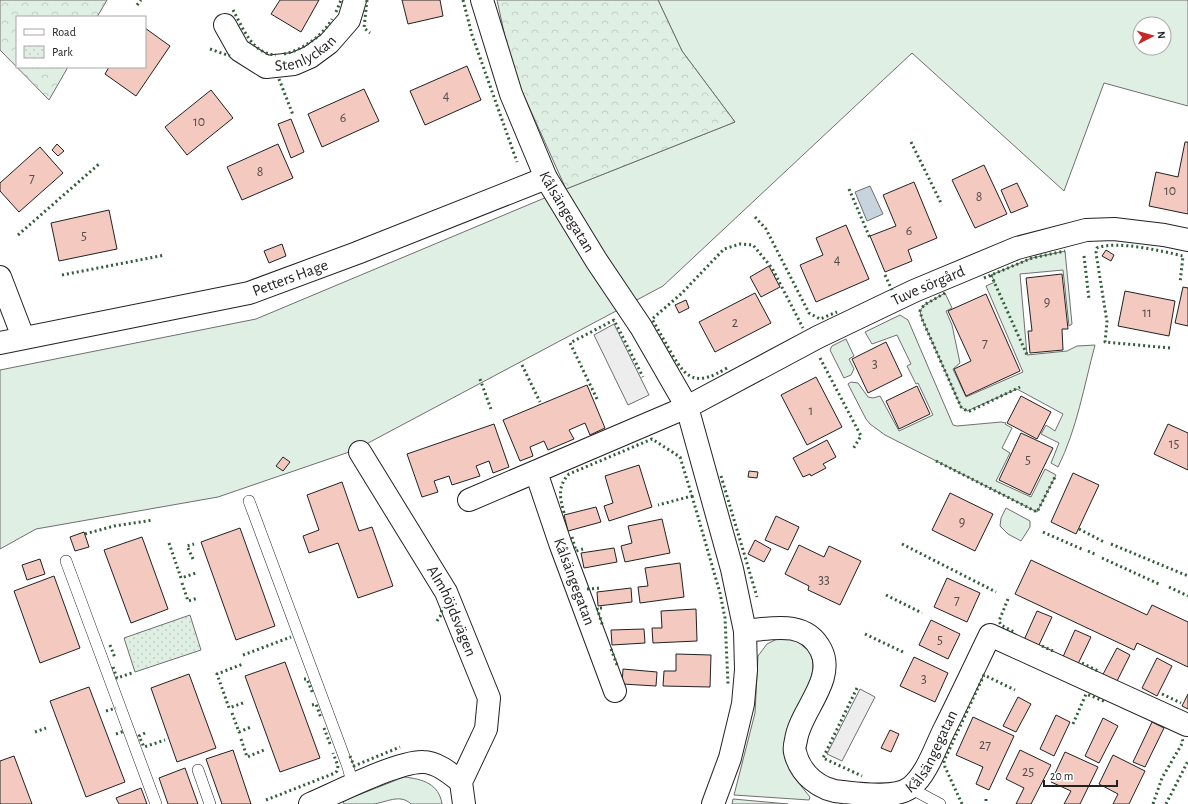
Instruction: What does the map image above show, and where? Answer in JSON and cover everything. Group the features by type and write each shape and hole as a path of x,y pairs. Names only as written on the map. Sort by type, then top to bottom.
{"street":[{"name":"Stenlyckan","path":"225,25 239,50 266,67 294,64 310,57 329,43 349,20 355,0"},
{"name":"Kålsängegatan","path":"482,0 511,94 546,178 596,260 641,326 687,407 732,569 745,631 746,670 743,704 730,758 713,804"},
{"name":"Petters Hage","path":"0,343 23,337 249,293 358,253 546,178"},
{"name":"Tuve sörgård","path":"687,407 818,337 914,292 1017,248 1086,230 1114,229 1164,235 1188,240"},
{"path":"0,277 23,337"},
{"path":"469,500 687,407"},
{"name":"Almhöjdsvägen","path":"360,452 446,592 489,698 486,728 462,782 464,804"},
{"name":"Kålsängegatan","path":"536,472 560,543 615,691"},
{"name":"Kålsängegatan","path":"745,631 778,628 801,629 809,635 821,650 824,660 824,671 820,686 797,730 795,751 803,770 812,780 834,792 893,794 910,788 920,778 932,757 990,635 1187,725"},
{"path":"310,804 402,766 424,762 446,770 462,782"}],"lane":[{"path":"249,501 348,766 353,786"},
{"path":"66,561 156,804"},
{"path":"198,770 210,804"},
{"path":"910,788 940,804"}],"green space":[{"path":"0,0 107,0 98,16 16,16 16,66 0,50"},
{"path":"497,0 658,0 682,51 735,122 566,189 512,69"},
{"path":"658,0 1188,0 1188,106 1104,83 1064,191 912,53 663,286 355,450 218,497 36,529 0,549 0,370 256,319 566,189 735,122 682,51"},
{"path":"18,68 67,68 49,100"},
{"path":"1065,251 1072,324 1069,326 1063,270 1020,274 1027,355 1067,351 1077,346 1095,345 1080,407 1065,453 1058,467 1051,463 1059,443 1041,434 1046,425 1055,431 1063,414 1017,389 967,411 961,407 922,319 920,311 924,305 945,293 952,308 946,311 952,325 960,363 953,369 966,397 1023,372 986,286 995,282 991,275 1032,258"},
{"path":"900,315 908,320 953,425 957,426 1001,422 1006,423 1005,424 1012,428 1002,448 1010,453 996,481 1031,497 1045,469 1056,475 1037,512 885,435 870,424 866,419 848,384 851,382 858,383 868,397 873,398 880,396 899,431 933,415 918,383 916,384 907,366 911,364 897,335 872,344 865,332"},
{"path":"846,339 854,356 849,359 854,369 851,375 844,378 830,350 832,346"},
{"path":"1006,508 1030,521 1030,527 1021,541 1008,534 1000,526 1001,518"},
{"path":"190,615 201,650 135,672 124,638"},
{"path":"779,638 792,639 802,643 808,650 812,660 813,670 810,681 789,724 785,744 785,754 790,769 798,783 810,797 809,800 734,795 755,713 758,656 767,644"},
{"path":"404,777 424,781 434,787 442,804 411,804 402,799 397,799 373,804 344,804 343,801"},
{"path":"733,799 788,804 732,804"}],"shaded area":[{"path":"870,186 883,214 867,221 855,192"},
{"path":"614,324 649,395 628,405 594,335"},
{"path":"860,689 875,697 842,761 827,754"}],"building":[{"path":"280,0 319,0 301,32 271,14"},
{"path":"402,0 440,0 443,16 408,24"},
{"path":"146,29 170,46 136,96 105,74 108,68 146,68"},
{"path":"467,66 481,100 425,125 410,91"},
{"path":"364,89 379,121 322,147 308,114"},
{"path":"211,90 233,118 187,155 165,127"},
{"path":"291,119 304,152 291,158 278,124"},
{"path":"1185,142 1188,142 1188,214 1149,206 1156,172 1178,177"},
{"path":"57,144 64,151 58,156 52,150"},
{"path":"278,144 293,178 242,200 227,167"},
{"path":"40,147 63,173 19,212 0,191 0,183"},
{"path":"984,165 1007,214 975,228 952,180"},
{"path":"914,182 937,238 908,250 912,261 885,272 870,236 896,226 883,195"},
{"path":"1017,183 1028,206 1011,213 1001,190"},
{"path":"109,210 117,249 59,261 51,223"},
{"path":"846,225 869,279 816,302 800,265 823,255 816,238"},
{"path":"282,244 286,256 269,263 264,251"},
{"path":"1106,250 1114,255 1111,261 1102,256"},
{"path":"769,266 780,287 761,297 750,277"},
{"path":"1062,274 1068,329 1062,329 1063,350 1030,353 1028,331 1032,331 1026,278"},
{"path":"1183,287 1188,288 1188,326 1175,323"},
{"path":"1125,291 1175,301 1169,336 1118,326"},
{"path":"755,293 771,323 715,352 699,322"},
{"path":"986,294 1020,371 966,396 954,369 971,361 948,311"},
{"path":"686,300 689,308 679,313 675,305"},
{"path":"886,342 902,376 868,393 852,359"},
{"path":"816,377 842,427 807,445 781,395"},
{"path":"587,385 605,428 590,435 585,423 569,430 574,439 548,450 544,441 530,447 533,456 520,461 503,420"},
{"path":"917,386 930,414 899,429 886,401"},
{"path":"1021,396 1051,412 1037,439 1007,423"},
{"path":"494,424 509,467 493,473 489,461 476,466 480,476 452,485 449,476 434,481 438,492 422,497 407,454"},
{"path":"1168,424 1188,433 1188,470 1154,454"},
{"path":"1021,433 1053,448 1030,495 999,480"},
{"path":"827,440 836,457 823,464 826,468 811,476 810,474 803,477 793,458"},
{"path":"283,457 290,462 283,471 276,466"},
{"path":"639,465 652,507 609,521 604,506 613,503 605,476"},
{"path":"749,471 758,472 757,478 748,477"},
{"path":"1073,473 1099,485 1076,534 1051,522"},
{"path":"342,482 359,531 372,527 393,586 358,598 338,543 309,553 303,536 319,530 307,495"},
{"path":"950,493 993,514 975,551 932,530"},
{"path":"596,507 601,522 568,531 564,515"},
{"path":"776,516 799,527 788,550 765,540"},
{"path":"662,519 670,553 625,562 621,546 632,543 628,526"},
{"path":"240,528 275,626 236,640 201,542"},
{"path":"84,532 89,547 75,551 70,537"},
{"path":"142,537 168,609 131,623 104,550"},
{"path":"755,540 771,549 764,562 748,554"},
{"path":"799,545 824,557 829,546 861,561 840,605 808,590 809,586 785,574"},
{"path":"614,548 617,562 584,568 581,553"},
{"path":"40,559 45,574 27,580 22,565"},
{"path":"1031,560 1147,615 1152,605 1188,622 1188,667 1137,643 1134,650 1015,594"},
{"path":"680,563 684,597 640,603 638,587 648,586 645,568"},
{"path":"54,576 80,648 40,663 14,591"},
{"path":"947,578 980,593 967,622 934,607"},
{"path":"631,588 632,602 598,606 597,592"},
{"path":"696,609 697,641 653,643 652,628 662,628 661,611"},
{"path":"1037,611 1052,617 1038,647 1024,640"},
{"path":"931,620 960,634 948,659 919,645"},
{"path":"644,629 645,643 612,645 611,630"},
{"path":"1075,630 1091,637 1077,666 1062,659"},
{"path":"1117,648 1130,655 1115,685 1101,678"},
{"path":"676,654 711,655 710,687 663,686 664,671 676,671"},
{"path":"914,657 948,673 935,702 900,686"},
{"path":"1157,658 1172,666 1157,696 1142,688"},
{"path":"285,662 320,758 280,772 245,676"},
{"path":"623,669 657,672 656,686 622,684"},
{"path":"189,674 216,748 177,762 151,688"},
{"path":"89,687 125,782 86,797 50,701"},
{"path":"1188,694 1188,709 1182,706"},
{"path":"1018,697 1031,704 1016,732 1003,726"},
{"path":"1056,715 1070,722 1054,756 1040,749"},
{"path":"973,717 1014,736 989,790 976,784 983,767 956,755"},
{"path":"1103,718 1118,726 1099,763 1085,756"},
{"path":"1152,722 1164,728 1145,767 1133,762"},
{"path":"890,730 899,734 891,752 881,748"},
{"path":"233,750 251,804 222,804 206,759"},
{"path":"1020,750 1051,765 1031,804 1016,804 1024,788 1006,779"},
{"path":"1065,752 1098,767 1080,804 1064,804 1071,791 1051,782"},
{"path":"1113,755 1145,771 1129,804 1113,804 1118,794 1099,784"},
{"path":"14,756 32,804 0,804 0,761"},
{"path":"185,768 198,804 168,804 159,778"},
{"path":"141,788 147,804 119,804 116,798"}],"hedge":[{"path":"137,5 141,0"},
{"path":"336,12 341,0"},
{"path":"367,0 364,28 370,33"},
{"path":"463,0 472,35 517,162"},
{"path":"233,10 249,39 254,45 268,54 276,55"},
{"path":"284,54 305,46 318,36 332,19"},
{"path":"210,49 230,56"},
{"path":"279,79 293,115"},
{"path":"911,142 942,205"},
{"path":"18,235 99,164"},
{"path":"849,189 870,238"},
{"path":"755,217 766,229 809,313 820,319 837,312"},
{"path":"727,368 708,377 695,378 689,375 678,363 652,319 681,294 724,249 740,244 753,245 772,268 803,328"},
{"path":"1170,348 1105,342 1107,322 1096,253 1097,248 1116,245 1127,246 1152,249 1183,256 1180,283"},
{"path":"984,278 1032,258 1065,251"},
{"path":"62,275 165,255"},
{"path":"1084,256 1089,299"},
{"path":"885,275 892,290"},
{"path":"991,275 1028,357"},
{"path":"945,293 924,305 920,311 922,319 961,407 967,411 970,411 1020,387"},
{"path":"597,399 570,343 614,320 643,377"},
{"path":"820,358 861,436 853,449"},
{"path":"522,365 540,402"},
{"path":"480,379 492,412"},
{"path":"564,513 560,492 563,483 569,474 652,439 680,457 692,496 658,505"},
{"path":"936,461 1037,512 1056,475"},
{"path":"721,476 757,597"},
{"path":"692,496 720,593 725,618 728,684"},
{"path":"85,534 114,526 153,520"},
{"path":"1079,529 1104,542"},
{"path":"1043,532 1084,550"},
{"path":"572,537 576,551 583,549"},
{"path":"169,543 181,578 196,573"},
{"path":"193,559 187,546 194,544"},
{"path":"902,544 996,592"},
{"path":"1111,544 1188,576"},
{"path":"1088,551 1097,555"},
{"path":"1102,558 1161,585"},
{"path":"182,583 188,601 198,598"},
{"path":"1169,587 1188,596"},
{"path":"587,589 601,588"},
{"path":"886,595 922,613"},
{"path":"1008,599 999,621 1001,625 1014,632"},
{"path":"437,621 441,615 442,607"},
{"path":"602,608 597,608 603,627"},
{"path":"865,634 903,652"},
{"path":"243,655 291,637"},
{"path":"110,645 115,658"},
{"path":"1042,646 1053,651"},
{"path":"611,649 617,665"},
{"path":"1082,663 1100,672"},
{"path":"243,664 217,674 229,708 243,703"},
{"path":"113,667 117,678 132,673"},
{"path":"962,804 945,767 944,761 984,675 1015,690"},
{"path":"304,679 307,679 313,694"},
{"path":"857,688 823,758 862,776"},
{"path":"1073,724 1086,694 1106,702"},
{"path":"1162,694 1181,703"},
{"path":"312,705 316,704 321,718"},
{"path":"106,711 116,708"},
{"path":"232,713 239,732 251,727"},
{"path":"35,732 46,728"},
{"path":"324,728 330,744"},
{"path":"116,734 124,731"},
{"path":"145,733 139,736 144,747 165,740"},
{"path":"1153,804 1162,778 1183,742 1182,738"},
{"path":"241,739 247,757 264,750"},
{"path":"350,756 354,766 400,747"},
{"path":"266,800 335,773 338,766 333,753"},
{"path":"1166,804 1188,761"},
{"path":"986,799 986,804"}]}
